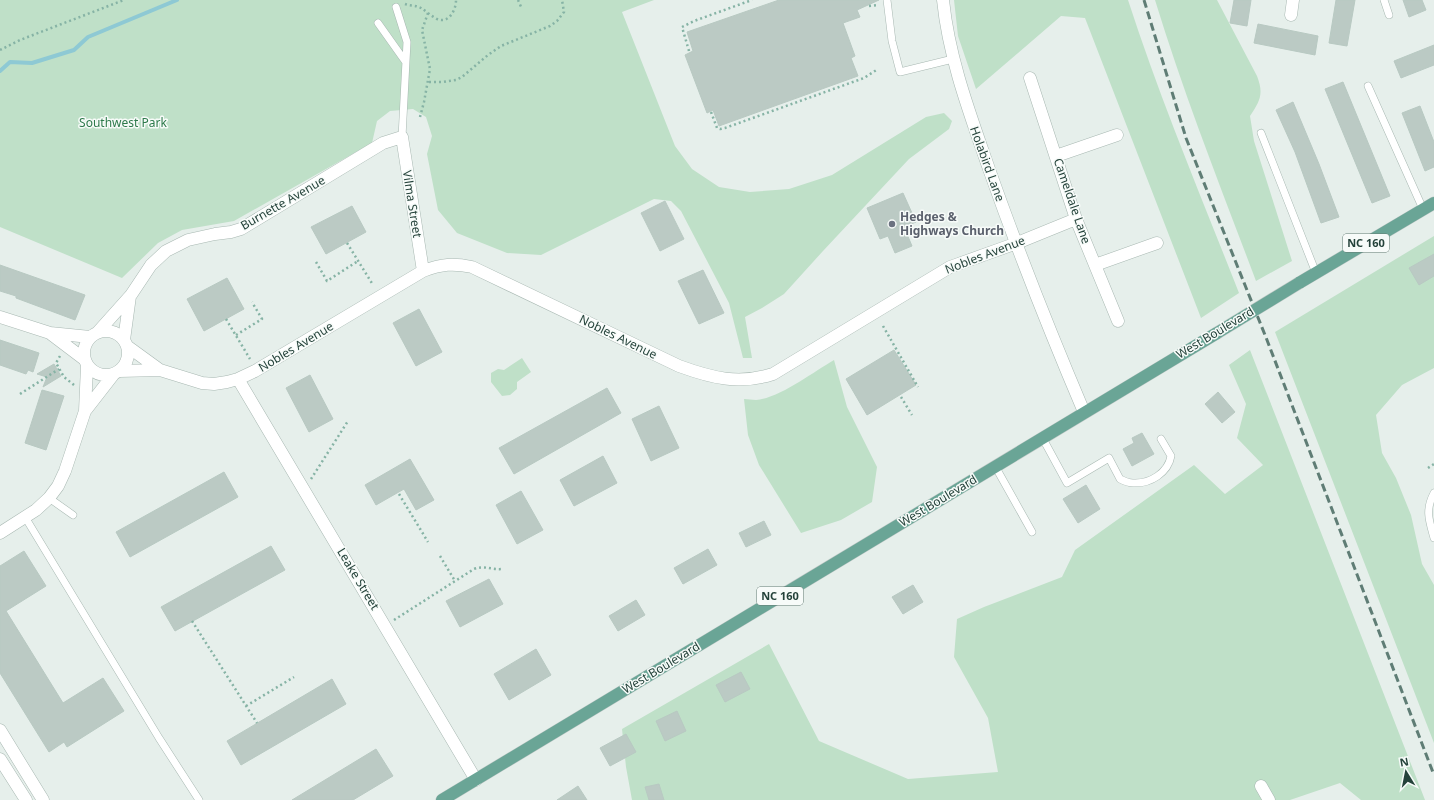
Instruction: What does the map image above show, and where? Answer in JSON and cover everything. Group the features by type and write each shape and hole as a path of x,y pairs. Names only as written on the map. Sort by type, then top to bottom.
{"main road":[{"name":"West Boulevard","path":"442,800 1042,437 1434,203"}],"street":[{"name":"Holabird Lane","path":"943,0 953,59 964,99 1058,351 1084,412"},
{"path":"1291,15 1293,0"},
{"name":"Cameldale Lane","path":"1030,78 1076,220 1118,321"},
{"path":"1056,156 1117,135"},
{"name":"Vilma Street","path":"402,137 423,271"},
{"name":"Burnette Avenue","path":"94,335 131,295 151,265 166,251 188,240 241,229 383,143 402,137"},
{"name":"Nobles Avenue","path":"116,373 160,370 214,384 238,379 255,371 423,271 443,264 459,264 472,267 679,366 697,373 720,378 742,380 758,378 773,374 940,272 1076,220"},
{"path":"1095,265 1157,243"},
{"name":"Burnette Avenue","path":"125,343 131,295"},
{"path":"0,317 50,333 94,335 104,331 112,332 118,335 125,343 128,353 127,360 124,366 116,373 85,411"},
{"path":"50,333 85,362 92,371 99,375 106,376 116,373"},
{"path":"0,533 36,510 49,498 58,486 65,471 85,411 85,362 83,351 86,344 94,335"},
{"name":"Nobles Avenue","path":"125,343 160,370"},
{"name":"Leake Street","path":"238,379 476,780"},
{"path":"0,730 43,800"},
{"path":"0,759 26,800"},
{"path":"1261,786 1269,800"}],"lane":[{"path":"887,0 892,41 900,72 953,59"},
{"path":"1384,0 1390,15"},
{"path":"396,7 407,42 402,137"},
{"path":"378,23 406,61"},
{"path":"1368,86 1423,210"},
{"path":"1261,133 1316,273"},
{"path":"1042,437 1067,483 1109,458 1120,479 1132,483 1145,482 1161,474 1170,464 1171,456 1161,439"},
{"path":"995,466 1032,532"},
{"path":"1434,492 1431,499 1428,517 1434,538"},
{"path":"49,498 73,515"},
{"path":"25,517 159,738 199,800"}],"path":[{"path":"0,50 20,40 124,0"},
{"path":"404,0 405,5 420,8 437,19 446,19 450,17 456,7 456,0"},
{"path":"518,0 522,9"},
{"path":"429,82 456,80 502,46 550,26 557,21 564,12 562,0"},
{"path":"689,51 682,28 694,21 752,0"},
{"path":"420,117 429,82 430,69 422,30 428,13"},
{"path":"711,112 717,128 725,128 864,78 878,69"},
{"path":"347,243 373,284"},
{"path":"316,262 327,281 358,261"},
{"path":"236,335 262,318 252,302"},
{"path":"226,319 250,359"},
{"path":"883,326 918,387"},
{"path":"60,356 56,363 59,369 64,377 76,387"},
{"path":"20,394 59,369"},
{"path":"901,398 912,415"},
{"path":"309,483 348,421"},
{"path":"1428,468 1434,464"},
{"path":"399,494 428,542"},
{"path":"440,556 455,581"},
{"path":"392,621 474,569 479,567 496,570 502,569"},
{"path":"192,621 257,723"},
{"path":"246,706 294,677"}],"green space":[{"name":"Southwest Park","path":"0,0 654,0 622,12 675,146 692,169 719,187 750,192 789,189 832,175 926,117 944,113 952,121 949,129 909,159 784,294 745,317 752,358 743,358 729,303 681,211 671,201 654,199 541,255 507,253 457,233 438,210 427,154 432,136 426,117 413,109 390,111 377,121 372,143 234,221 182,230 158,243 122,278 0,227"},
{"path":"954,0 1128,0 1167,111 1239,293 1201,318 1085,18 1061,16 976,89 958,36"},
{"path":"1155,0 1217,0 1257,76 1260,88 1260,97 1250,116 1254,141 1292,261 1256,281 1190,106"},
{"path":"1434,236 1434,368 1402,385 1376,415 1382,453 1396,478 1411,515 1422,564 1434,585 1434,743 1275,332"},
{"path":"1250,350 1425,800 1361,800 1340,783 1290,800 632,800 626,767 622,729 769,644 819,741 908,779 998,772 988,718 954,657 957,619 1062,577 1075,550 1194,465 1225,494 1263,465 1237,438 1246,404 1229,365"},
{"path":"522,358 531,372 517,382 517,389 510,395 502,396 491,382 491,373 498,369 504,370"},
{"path":"834,360 847,407 877,467 872,502 841,520 801,533 759,465 748,435 744,399 756,400 775,395 786,390"}],"building":[{"path":"779,0 879,0 857,10 860,17 843,23 855,56 851,58 858,76 719,126 713,110 707,113 685,55 693,51 687,32"},
{"path":"1234,0 1251,0 1247,26 1230,23"},
{"path":"1336,0 1355,0 1347,46 1329,43"},
{"path":"1403,0 1422,0 1426,10 1409,17"},
{"path":"1258,24 1318,36 1315,55 1254,43"},
{"path":"1434,45 1434,65 1401,78 1394,61"},
{"path":"1343,82 1390,196 1372,203 1325,89"},
{"path":"1293,102 1339,217 1321,223 1295,152 1276,110"},
{"path":"1420,106 1434,142 1434,167 1425,171 1402,113"},
{"name":"Hedges & Highways Church","path":"903,193 916,222 904,227 912,246 895,253 888,236 880,239 867,208"},
{"path":"665,201 684,239 660,251 641,213"},
{"path":"352,206 366,232 326,254 311,227"},
{"path":"1434,254 1434,276 1419,285 1409,268"},
{"path":"0,265 85,295 75,320 0,291"},
{"path":"703,270 724,313 699,324 678,281"},
{"path":"227,278 244,309 204,331 187,299"},
{"path":"419,309 442,352 416,366 393,323"},
{"path":"0,340 39,353 33,372 28,370 26,374 0,365"},
{"path":"894,350 916,385 867,415 846,379"},
{"path":"54,364 61,376 43,387 47,377 37,374"},
{"path":"310,375 333,419 309,432 286,388"},
{"path":"607,388 621,413 514,474 499,448"},
{"path":"42,390 64,396 46,450 25,443"},
{"path":"1218,392 1235,412 1222,423 1205,404"},
{"path":"659,406 679,448 651,461 632,419"},
{"path":"1142,433 1154,454 1132,466 1123,449 1134,443 1132,438"},
{"path":"603,456 617,483 574,506 560,480"},
{"path":"410,459 434,500 416,510 404,489 376,505 365,485"},
{"path":"224,472 238,497 130,557 116,532"},
{"path":"1086,485 1100,509 1078,523 1063,499"},
{"path":"521,491 543,530 517,544 496,505"},
{"path":"764,521 771,535 746,547 739,533"},
{"path":"271,546 285,570 175,631 161,607"},
{"path":"708,549 717,565 683,584 674,568"},
{"path":"24,551 46,586 6,611 63,703 103,678 124,711 67,747 64,742 49,752 0,673 0,566"},
{"path":"489,579 503,604 460,627 446,601"},
{"path":"913,585 923,602 903,614 892,597"},
{"path":"636,600 645,615 618,631 609,616"},
{"path":"536,649 551,675 509,700 494,674"},
{"path":"741,672 750,689 725,702 716,685"},
{"path":"332,679 346,704 241,765 227,741"},
{"path":"677,711 686,731 665,741 656,721"},
{"path":"626,734 636,752 610,766 600,748"},
{"path":"376,749 393,776 353,800 292,800"},
{"path":"659,784 664,800 649,800 645,787"},
{"path":"578,786 587,800 557,800"}],"waterway":[{"path":"0,71 10,62 32,63 74,50 88,37 177,0"}],"railway":[{"path":"1144,0 1186,138 1267,340 1434,775"}],"place":[{"name":"Hedges & Highways Church","path":"892,224"}]}
